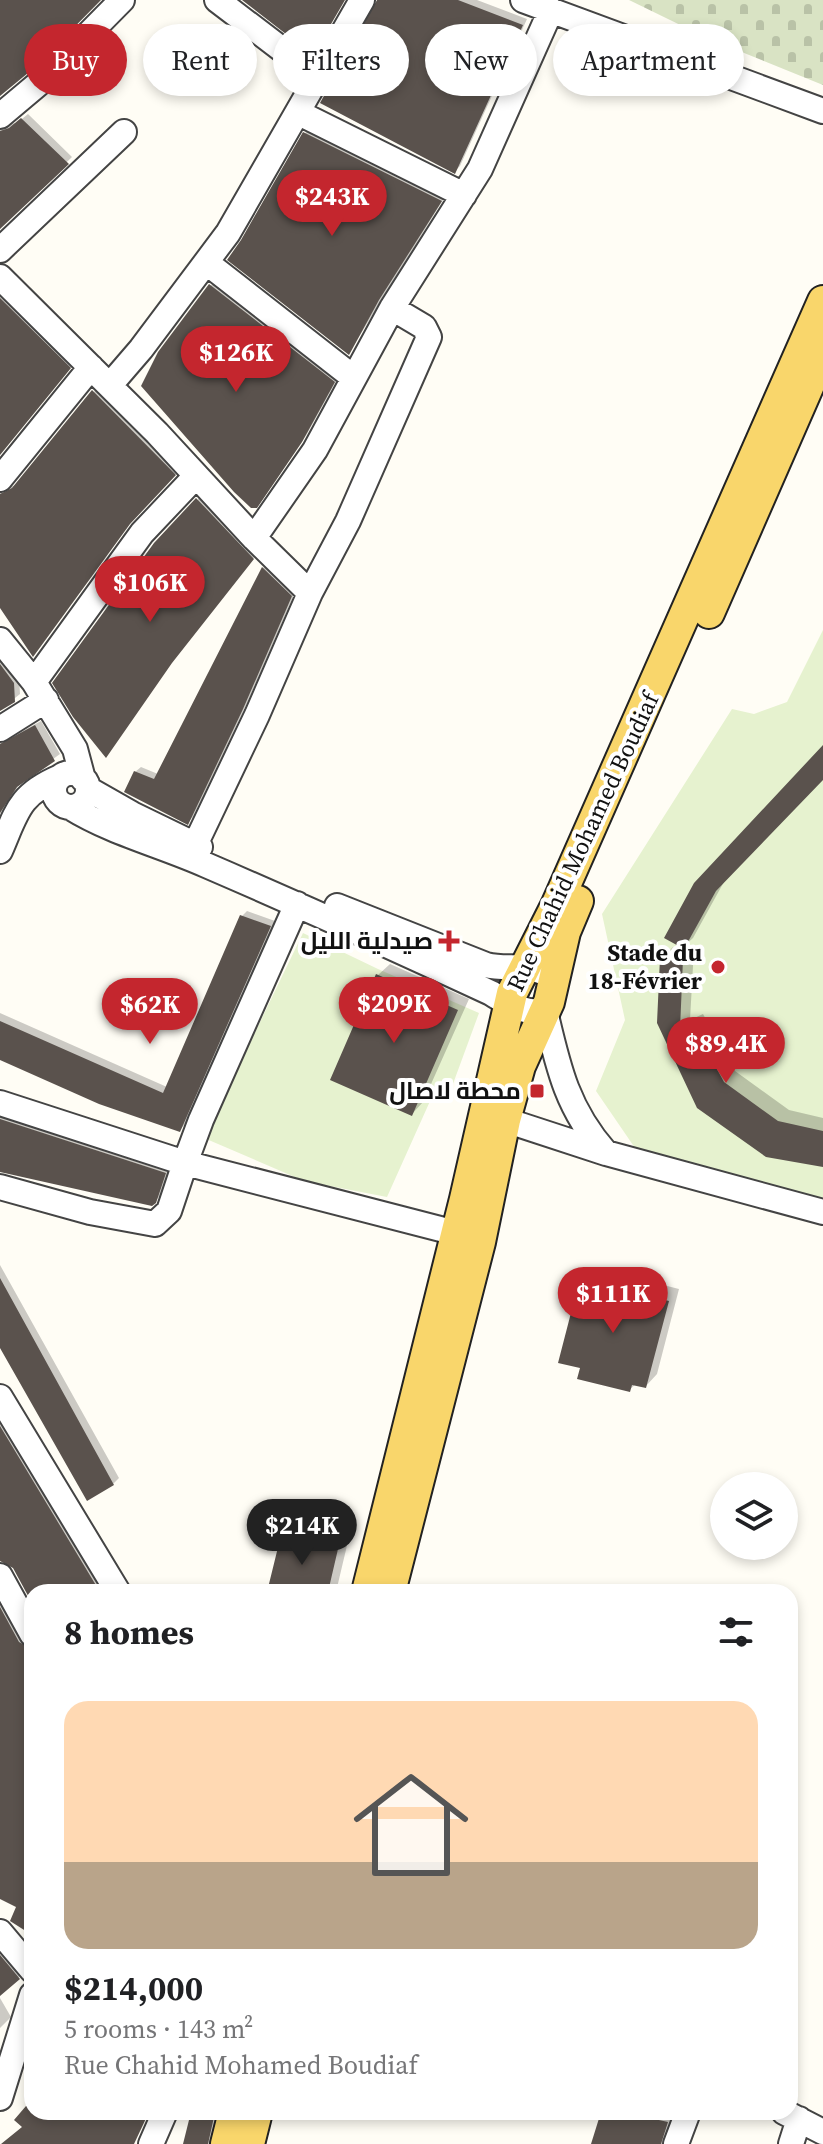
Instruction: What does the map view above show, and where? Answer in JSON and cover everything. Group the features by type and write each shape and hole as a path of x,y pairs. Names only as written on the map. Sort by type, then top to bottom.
{"main road":[{"name":"Rue Chahid Mohamed Boudiaf","path":"369,1584 509,1004 523,967 556,906 823,301"},
{"name":"Rue Chahid Mohamed Boudiaf","path":"392,1584 480,1242 505,1120 525,1053 550,997 569,920 630,781 813,403 823,353"},
{"path":"226,2144 232,2120"},
{"path":"249,2144 255,2120"}],"street":[{"path":"0,116 44,79 122,0"},
{"path":"217,0 273,43"},
{"path":"348,24 362,0"},
{"path":"523,0 823,111"},
{"path":"254,538 315,450 392,308 480,169 551,10"},
{"path":"110,385 228,233 308,96"},
{"path":"299,113 464,195"},
{"path":"0,250 124,132"},
{"path":"207,263 354,378"},
{"path":"0,277 110,385 310,593"},
{"path":"195,845 257,715 310,593 348,521 429,337 424,327 392,308"},
{"path":"0,479 91,367"},
{"path":"0,729 40,691 142,533 196,476"},
{"path":"0,640 40,691 78,754 70,788"},
{"path":"70,788 103,825 191,858 297,904 486,990 524,1011 550,997"},
{"path":"0,851 17,812 34,790 70,788 302,892 486,965 537,970 550,997 567,1095 581,1122 606,1153"},
{"path":"0,1187 90,1212 155,1224 169,1211 201,1120 297,904"},
{"path":"0,1103 185,1163 456,1233"},
{"path":"505,1120 606,1153 823,1212"},
{"path":"0,1397 113,1584"},
{"path":"0,1576 24,1620"},
{"path":"0,1932 24,1960"},
{"path":"0,2098 24,2021"},
{"path":"151,2144 162,2120"},
{"path":"676,2144 685,2120"},
{"path":"791,2120 791,2144"},
{"path":"798,2120 823,2132"}],"green space":[{"path":"629,0 823,0 823,85 744,53 744,24 678,24"},
{"name":"Stade du 18-Février","path":"823,630 823,1199 635,1148 596,1091 625,1020 602,914 732,709 754,714 787,702"},
{"path":"303,933 479,1013 450,1092 435,1090 387,1197 304,1181 204,1138"}],"building":[{"path":"0,0 101,0 77,24 24,24 24,76 0,96"},
{"path":"242,0 345,0 331,24 273,24"},
{"path":"377,0 458,0 520,24 425,24 425,96 491,96 455,174 320,103 324,96 409,96 409,24 364,24"},
{"path":"21,118 69,164 0,229 0,131"},
{"path":"303,132 442,201 379,300 349,355 227,260"},
{"path":"209,284 335,382 302,442 257,508 251,508 234,492 141,386 158,352"},
{"path":"0,298 71,368 0,455"},
{"path":"92,390 176,475 130,524 33,657 0,608 0,494 12,488"},
{"path":"196,498 254,559 172,663 106,758 73,717 52,683 154,543"},
{"path":"262,567 292,596 188,825 124,792 134,771 154,779"},
{"path":"0,664 14,683 15,702 0,711"},
{"path":"35,725 55,761 17,787 0,813 0,744"},
{"path":"823,745 823,780 716,891 684,949 664,938 694,883"},
{"path":"240,915 271,926 180,1132 99,1104 0,1060 0,1021 163,1093"},
{"path":"660,958 683,959 680,1029 692,1024 724,1082 778,1121 823,1131 823,1167 766,1157 697,1108 657,1023"},
{"path":"376,974 458,1010 412,1116 330,1080"},
{"path":"0,1119 166,1173 156,1203 152,1206 0,1172"},
{"path":"0,1278 114,1485 87,1501 0,1348"},
{"path":"580,1278 669,1301 646,1388 632,1385 630,1392 577,1379 580,1368 558,1363"},
{"path":"0,1426 95,1584 24,1584 24,1588 13,1568 0,1561"},
{"path":"281,1535 338,1549 330,1584 269,1584"},
{"path":"0,1607 19,1642 24,1645 24,1930 10,1921 16,1907 0,1899"},
{"path":"0,1955 20,1979 0,1996"},
{"path":"24,2108 24,2120 145,2120 134,2144 1,2144 22,2127 14,2120"},
{"path":"189,2120 213,2120 208,2144 183,2144"},
{"path":"598,2120 668,2122 661,2144 591,2144"}],"place":[{"name":"صيدلية الليل","path":"449,941"},
{"name":"Stade du 18-Février","path":"718,967"},
{"name":"محطة لاصال","path":"537,1091"}]}
